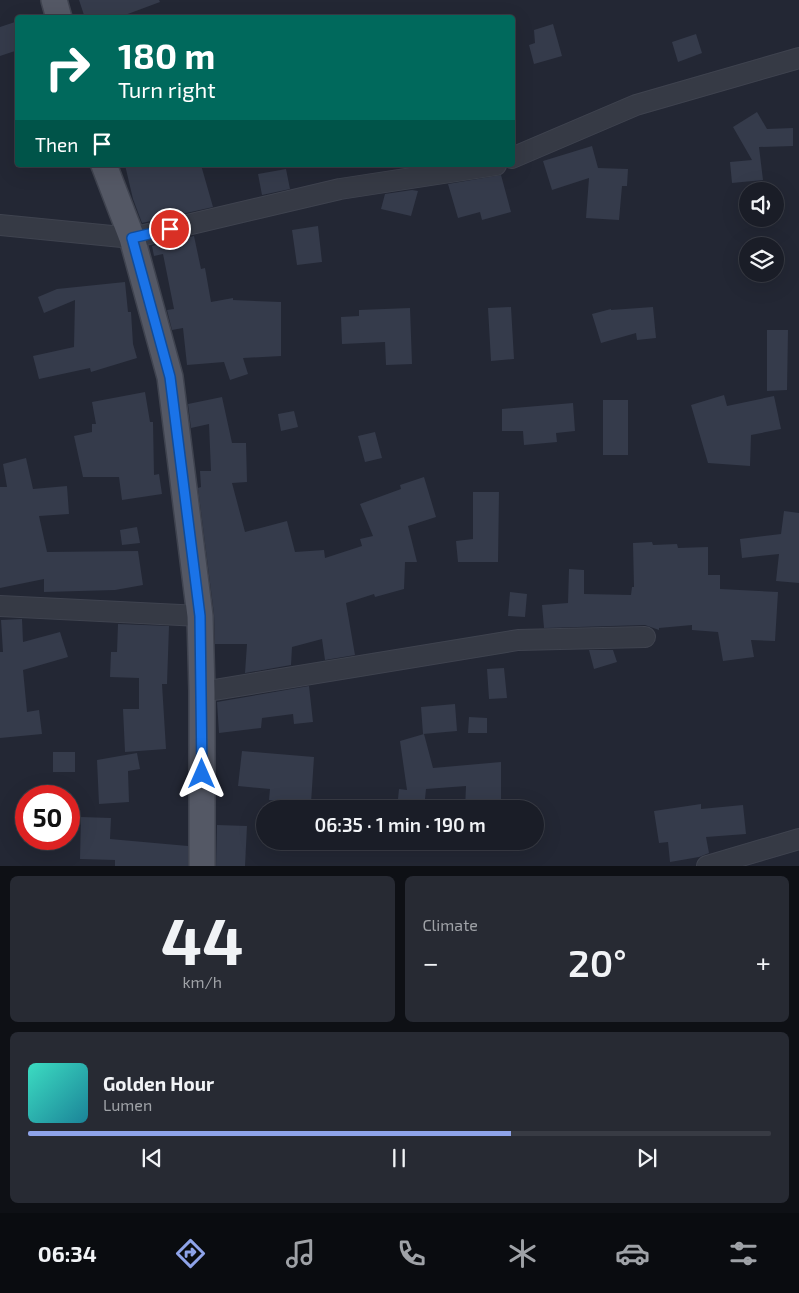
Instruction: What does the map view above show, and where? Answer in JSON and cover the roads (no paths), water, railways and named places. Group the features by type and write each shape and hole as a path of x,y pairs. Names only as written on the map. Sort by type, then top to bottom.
{"main road":[{"path":"54,0 58,15"},
{"path":"105,167 132,238 170,377 200,616 202,866"}],"street":[{"path":"515,157 636,105 799,58"},
{"path":"0,225 132,238 340,189 483,167"},
{"path":"0,606 200,616"},
{"path":"202,692 518,640 645,637"},
{"path":"707,866 799,839"}]}
